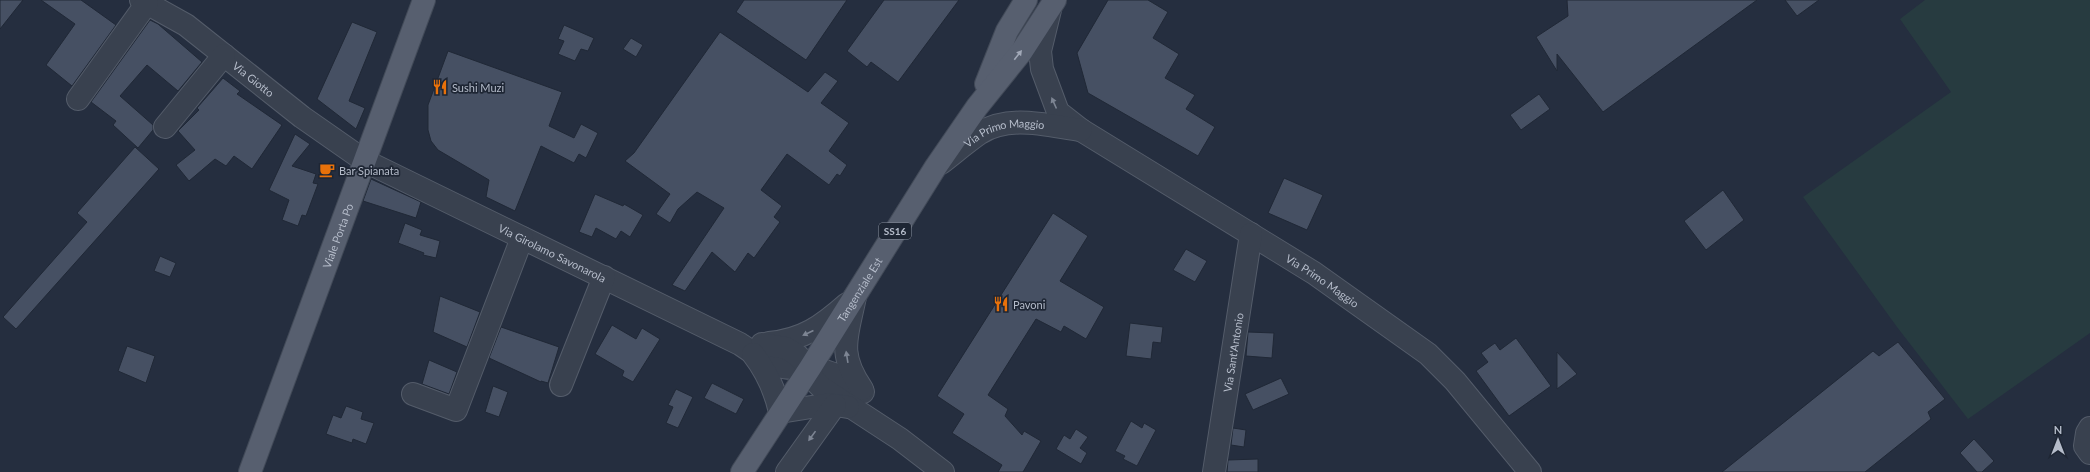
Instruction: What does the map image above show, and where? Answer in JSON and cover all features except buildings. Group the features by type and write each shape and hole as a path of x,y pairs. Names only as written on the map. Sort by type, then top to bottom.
{"main road":[{"name":"Viale Porta Po","path":"250,472 424,0"},
{"name":"Tangenziale Est","path":"977,107 1007,31 1026,0"},
{"name":"Tangenziale Est","path":"742,472 810,368 935,168 977,107 1022,51 1053,2"}],"street":[{"name":"Via Giotto","path":"144,2 186,25 302,117 365,161"},
{"path":"78,99 144,2"},
{"name":"Via Primo Maggio","path":"1053,2 1040,51 1042,69 1058,112 1081,130 1314,273 1428,354 1455,381 1530,472"},
{"path":"165,127 224,55"},
{"name":"Via Primo Maggio","path":"935,168 982,132 1001,125 1026,122 1081,130"},
{"name":"Via Girolamo Savonarola","path":"365,161 522,238 752,347 771,363 785,367 810,368"},
{"name":"Via Sant'Antonio","path":"1214,472 1251,234"},
{"path":"413,394 456,410 522,238"},
{"path":"561,385 604,277"},
{"path":"752,347 790,340 804,335 822,326 853,297"},
{"path":"853,297 845,357 861,402"},
{"name":"Via Girolamo Savonarola","path":"752,347 775,392 780,412"},
{"path":"810,368 813,379 822,388 861,402 900,439 943,472"},
{"path":"780,412 817,405 835,405 861,402"},
{"path":"787,472 835,405"},
{"path":"2090,428 2087,433 2085,446 2090,452"}],"green space":[{"path":"1925,0 2090,0 2090,333 1968,419 1897,327 1803,197 1951,92 1900,19"}],"place":[{"name":"Sushi Muzi","path":"440,87"},
{"name":"Bar Spianata","path":"327,170"},
{"name":"Pavoni","path":"1001,304"}]}
